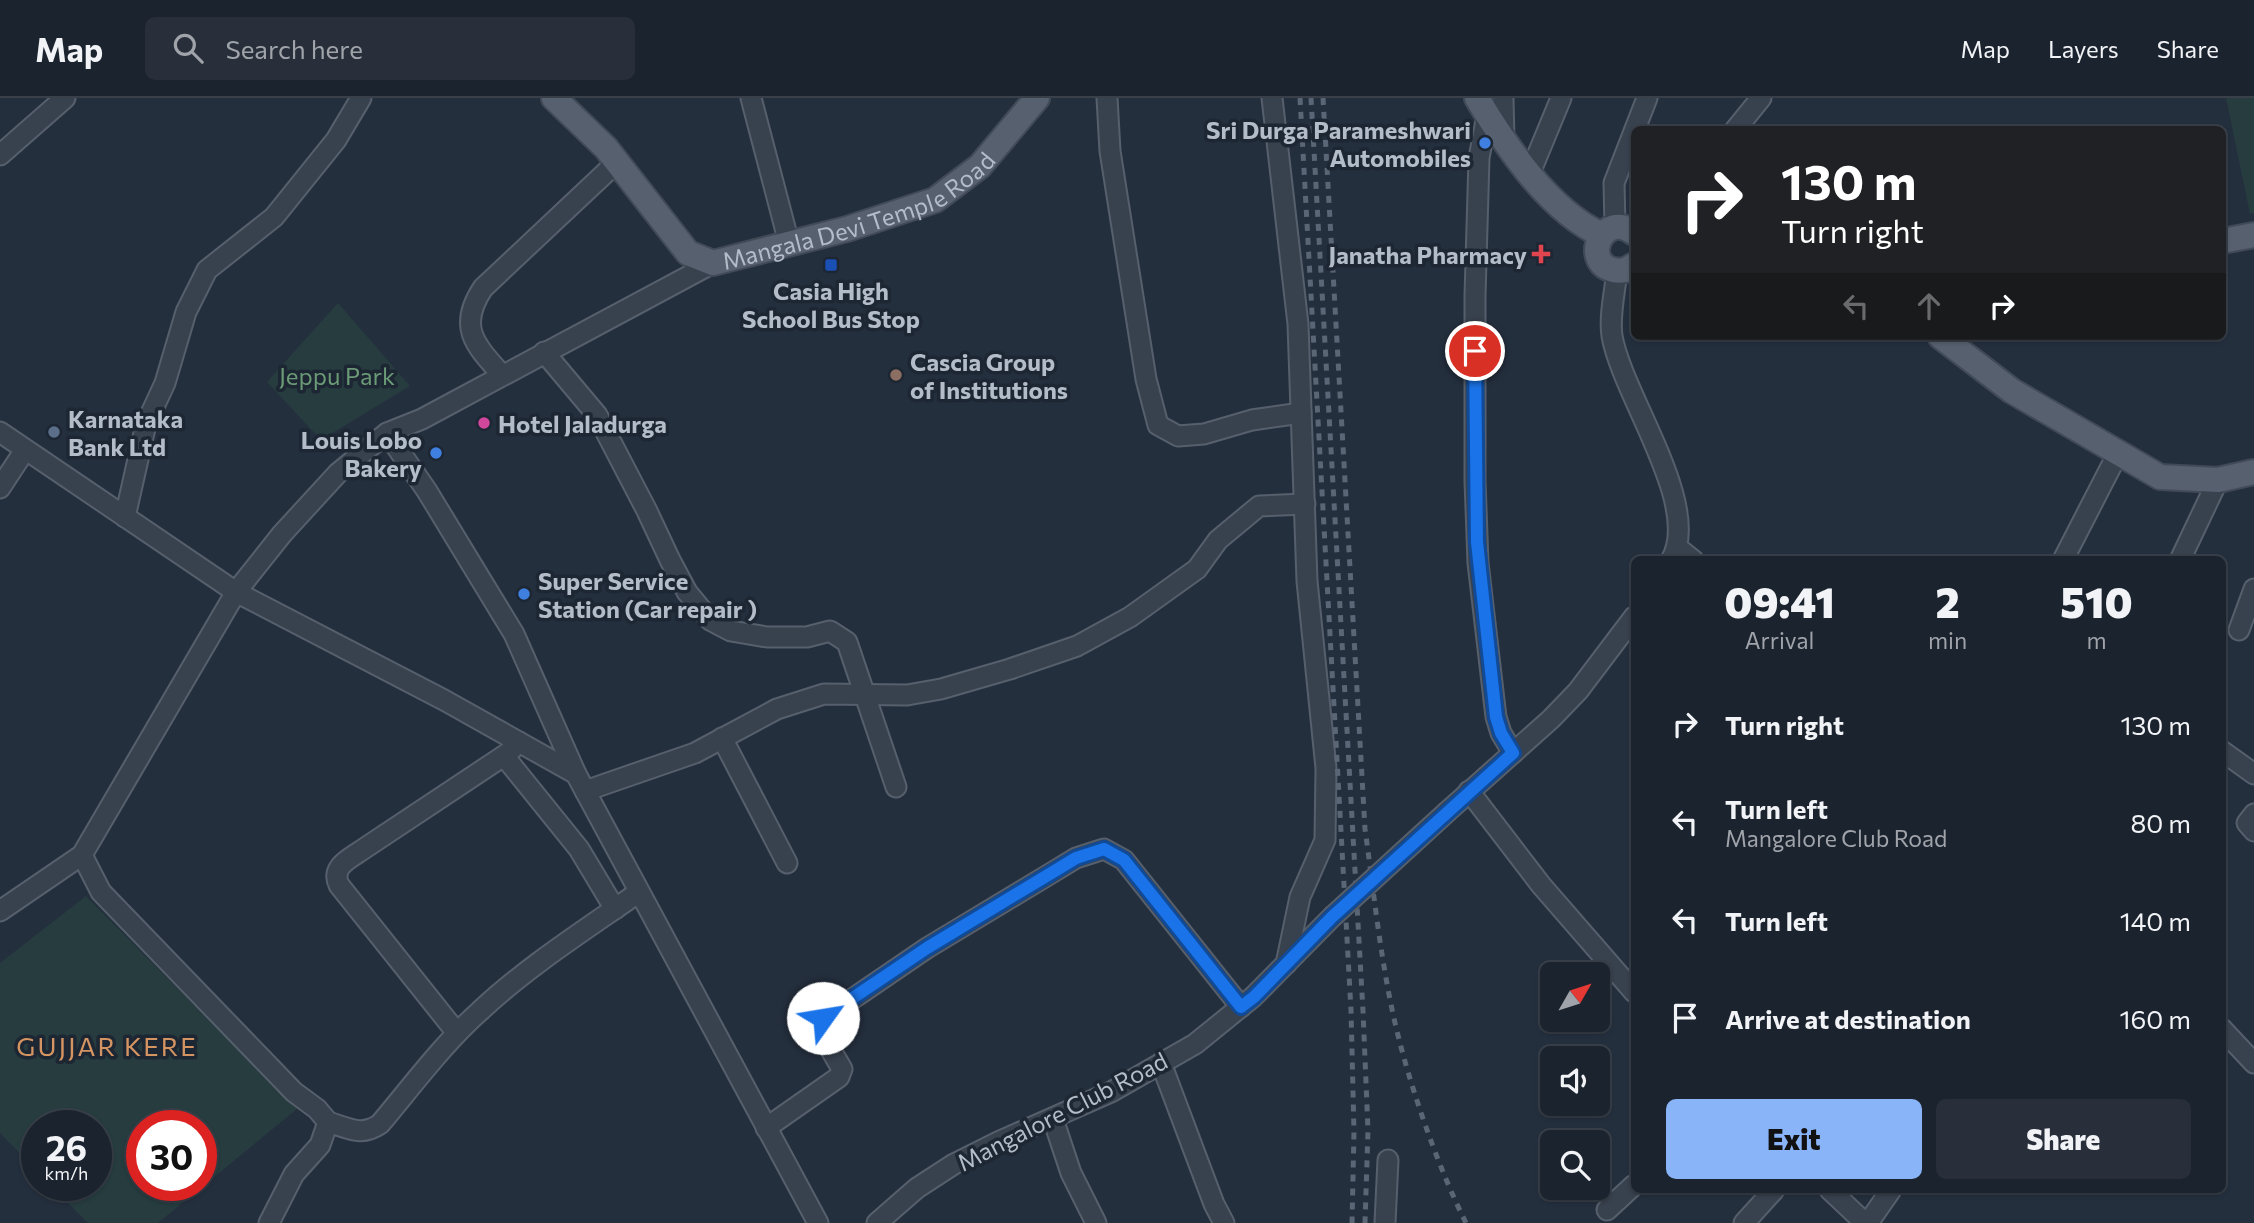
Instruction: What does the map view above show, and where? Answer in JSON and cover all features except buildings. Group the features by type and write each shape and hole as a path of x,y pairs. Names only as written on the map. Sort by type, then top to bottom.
{"main road":[{"name":"Mangala Devi Temple Road","path":"554,98 606,148 688,253 713,262 847,229 935,200 980,166 1037,98"},
{"path":"1489,104 1504,140 1567,214 1587,228 1617,232"},
{"path":"1617,232 1598,242 1598,256 1607,268 1626,268"},
{"path":"2226,240 2254,235"},
{"path":"1945,340 2012,391 2160,477 2218,480 2254,472"}],"street":[{"path":"0,155 65,98"},
{"path":"125,517 146,424 165,383 186,313 207,270 274,217 336,140 360,98"},
{"path":"751,98 789,243"},
{"path":"1107,98 1110,150 1146,379 1158,425 1178,436 1204,434 1252,420 1301,413"},
{"path":"1272,98 1297,311 1307,581 1326,768 1325,840 1300,897 1286,964"},
{"path":"1530,173 1560,98"},
{"path":"1636,126 1647,98"},
{"path":"1738,126 1762,98"},
{"path":"1489,104 1479,158 1476,255 1476,521 1482,601 1496,717 1501,733 1513,753"},
{"path":"1617,232 1614,183 1631,139"},
{"path":"502,375 480,350 470,331 469,316 474,301 483,288 617,162"},
{"path":"0,911 82,855 236,592 282,534 338,473 387,433 422,419 713,262"},
{"path":"1626,268 1612,335 1626,381 1657,448 1678,516 1681,556"},
{"path":"544,352 597,415 687,592 710,620 731,631 767,637 807,637 830,631 847,642 896,787"},
{"path":"0,432 236,592 444,700 519,742 581,782 695,753 777,709 824,694 907,695 941,689 1077,646 1130,617 1197,569 1218,540 1259,506 1305,503"},
{"path":"387,433 427,491 514,634 581,782 818,1223"},
{"path":"0,488 25,450"},
{"path":"2065,556 2118,453"},
{"path":"2182,556 2218,480"},
{"path":"2239,630 2254,589"},
{"name":"Mangalore Club Road","path":"877,1223 917,1188 954,1164 1111,1092 1195,1044 1241,1007 1332,917 1513,753 1577,691 1631,621"},
{"path":"722,738 787,863"},
{"path":"457,1033 339,885 335,877 336,871 342,864 503,756 519,742"},
{"path":"2226,754 2254,774"},
{"path":"503,756 579,849 615,909"},
{"path":"1469,791 1541,885 1631,989"},
{"path":"2254,814 2247,823 2254,831"},
{"path":"766,1128 839,1077 842,1069 839,1061 817,1026 823,1018 927,948 1076,858 1104,849 1124,860 1241,1007"},
{"path":"82,855 101,892 294,1092 317,1109 328,1122 362,1132 370,1131 380,1124 457,1033 480,1010 639,892"},
{"path":"2226,1032 2254,1063"},
{"path":"1161,1063 1214,1205 1224,1223"},
{"path":"1053,1119 1071,1173 1096,1223"},
{"path":"269,1223 294,1174 320,1145 328,1122"},
{"path":"1385,1223 1388,1160"},
{"path":"1607,1210 1631,1188"},
{"path":"1744,1223 1771,1193"},
{"path":"1833,1193 1866,1223 1889,1193"}],"green space":[{"path":"2226,98 2254,98 2254,213 2250,214"},
{"name":"Jeppu Park","path":"338,303 410,386 321,440 267,382"},
{"path":"86,896 297,1109 217,1175 217,1110 126,1110 126,1201 185,1201 158,1223 88,1223 66,1201 112,1201 112,1110 21,1110 21,1155 0,1133 0,963"}],"railway":[{"path":"1300,98 1351,1010 1354,1132 1352,1223"},
{"path":"1311,98 1363,1011 1368,1130 1365,1223"},
{"path":"1323,98 1365,829 1394,1020 1429,1136 1466,1223"}],"place":[{"name":"Sri Durga Parameshwari Automobiles","path":"1485,143"},
{"name":"Janatha Pharmacy","path":"1541,254"},
{"name":"Casia High School Bus Stop","path":"831,265"},
{"name":"Cascia Group of Institutions","path":"896,375"},
{"name":"Hotel Jaladurga","path":"484,423"},
{"name":"Karnataka Bank Ltd","path":"54,432"},
{"name":"Louis Lobo Bakery","path":"436,453"},
{"name":"Super Service Station (Car repair )","path":"524,594"}],"district":[{"name":"GUJJAR KERE","path":"107,1045"}],"route":[{"path":"823,1018 855,999 927,948 1076,858 1104,849 1124,860 1241,1007 1332,917 1513,753 1501,733 1496,717 1478,563 1475,351"}]}
